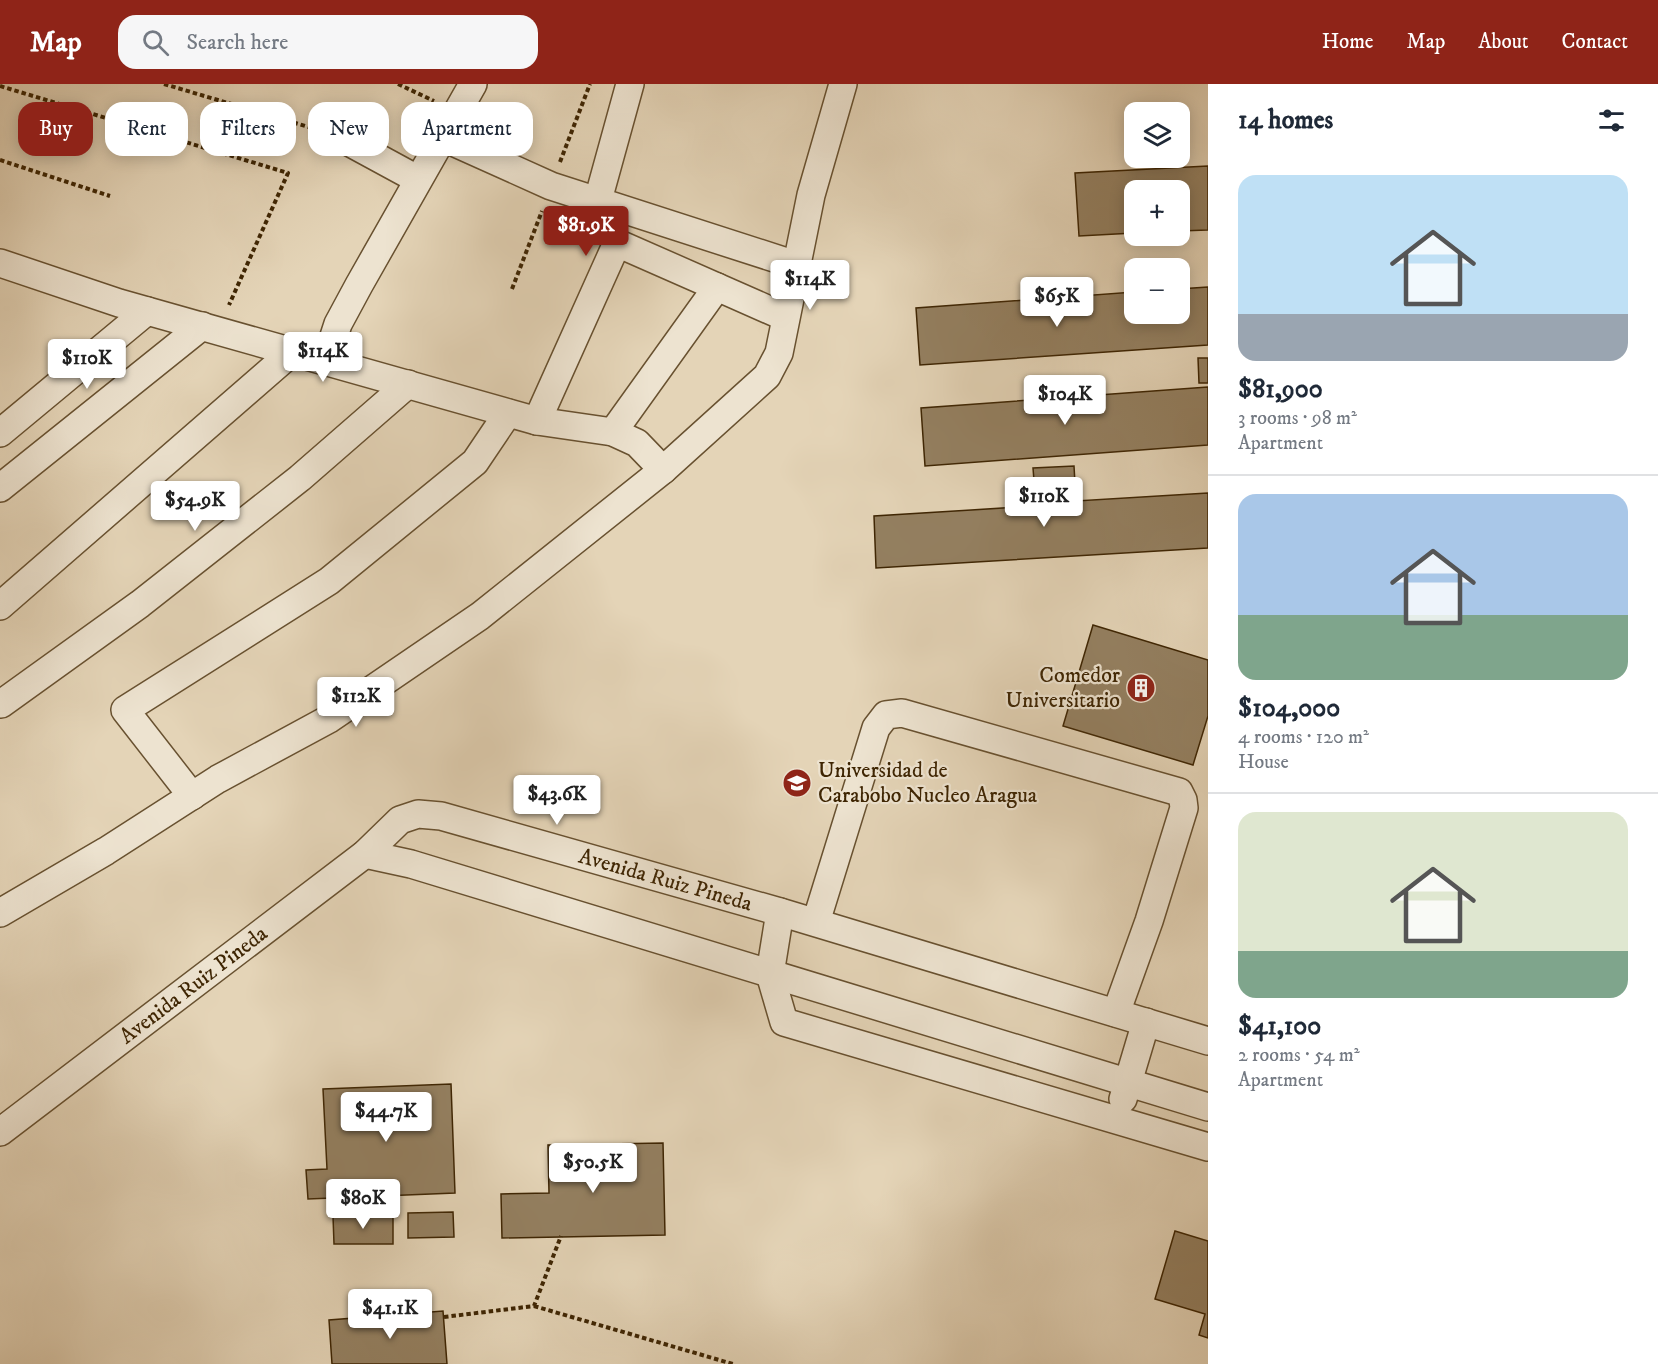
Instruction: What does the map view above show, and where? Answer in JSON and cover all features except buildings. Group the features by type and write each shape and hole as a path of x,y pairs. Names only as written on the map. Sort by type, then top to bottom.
{"street":[{"path":"462,102 472,84"},
{"path":"598,200 630,84"},
{"path":"0,913 106,851 218,779 329,719 480,616 663,470 767,376 778,354 811,195 843,84"},
{"path":"375,156 417,179"},
{"path":"326,361 344,314 431,156"},
{"path":"484,156 551,186 796,265"},
{"path":"537,421 617,243 785,317"},
{"path":"0,263 147,311 537,421 613,432 637,443 663,470"},
{"path":"613,432 717,286"},
{"path":"0,433 147,311"},
{"path":"0,488 209,328"},
{"path":"0,606 292,352"},
{"path":"1,704 150,597 300,478 408,384"},
{"path":"192,796 125,710 329,581 475,462 508,413"},
{"path":"816,922 876,728 886,715 902,713 1179,792 1184,808 1149,921 1116,1013"},
{"name":"Avenida Ruiz Pineda","path":"0,1132 364,854 400,820 418,814 441,816 816,922 1208,1041"},
{"path":"364,854 411,864 1208,1107"},
{"path":"780,912 770,974 784,1022 1208,1147"},
{"path":"1116,1120 1146,1022"}],"path":[{"path":"164,84 308,127"},
{"path":"398,84 435,102"},
{"path":"0,86 288,173 209,328"},
{"path":"0,160 110,196"},
{"path":"534,1306 561,1236"},
{"path":"444,1317 534,1306 733,1364"}],"place":[{"name":"Comedor Universitario","path":"1141,688"},
{"name":"Universidad de Carabobo Nucleo Aragua","path":"797,783"}]}
